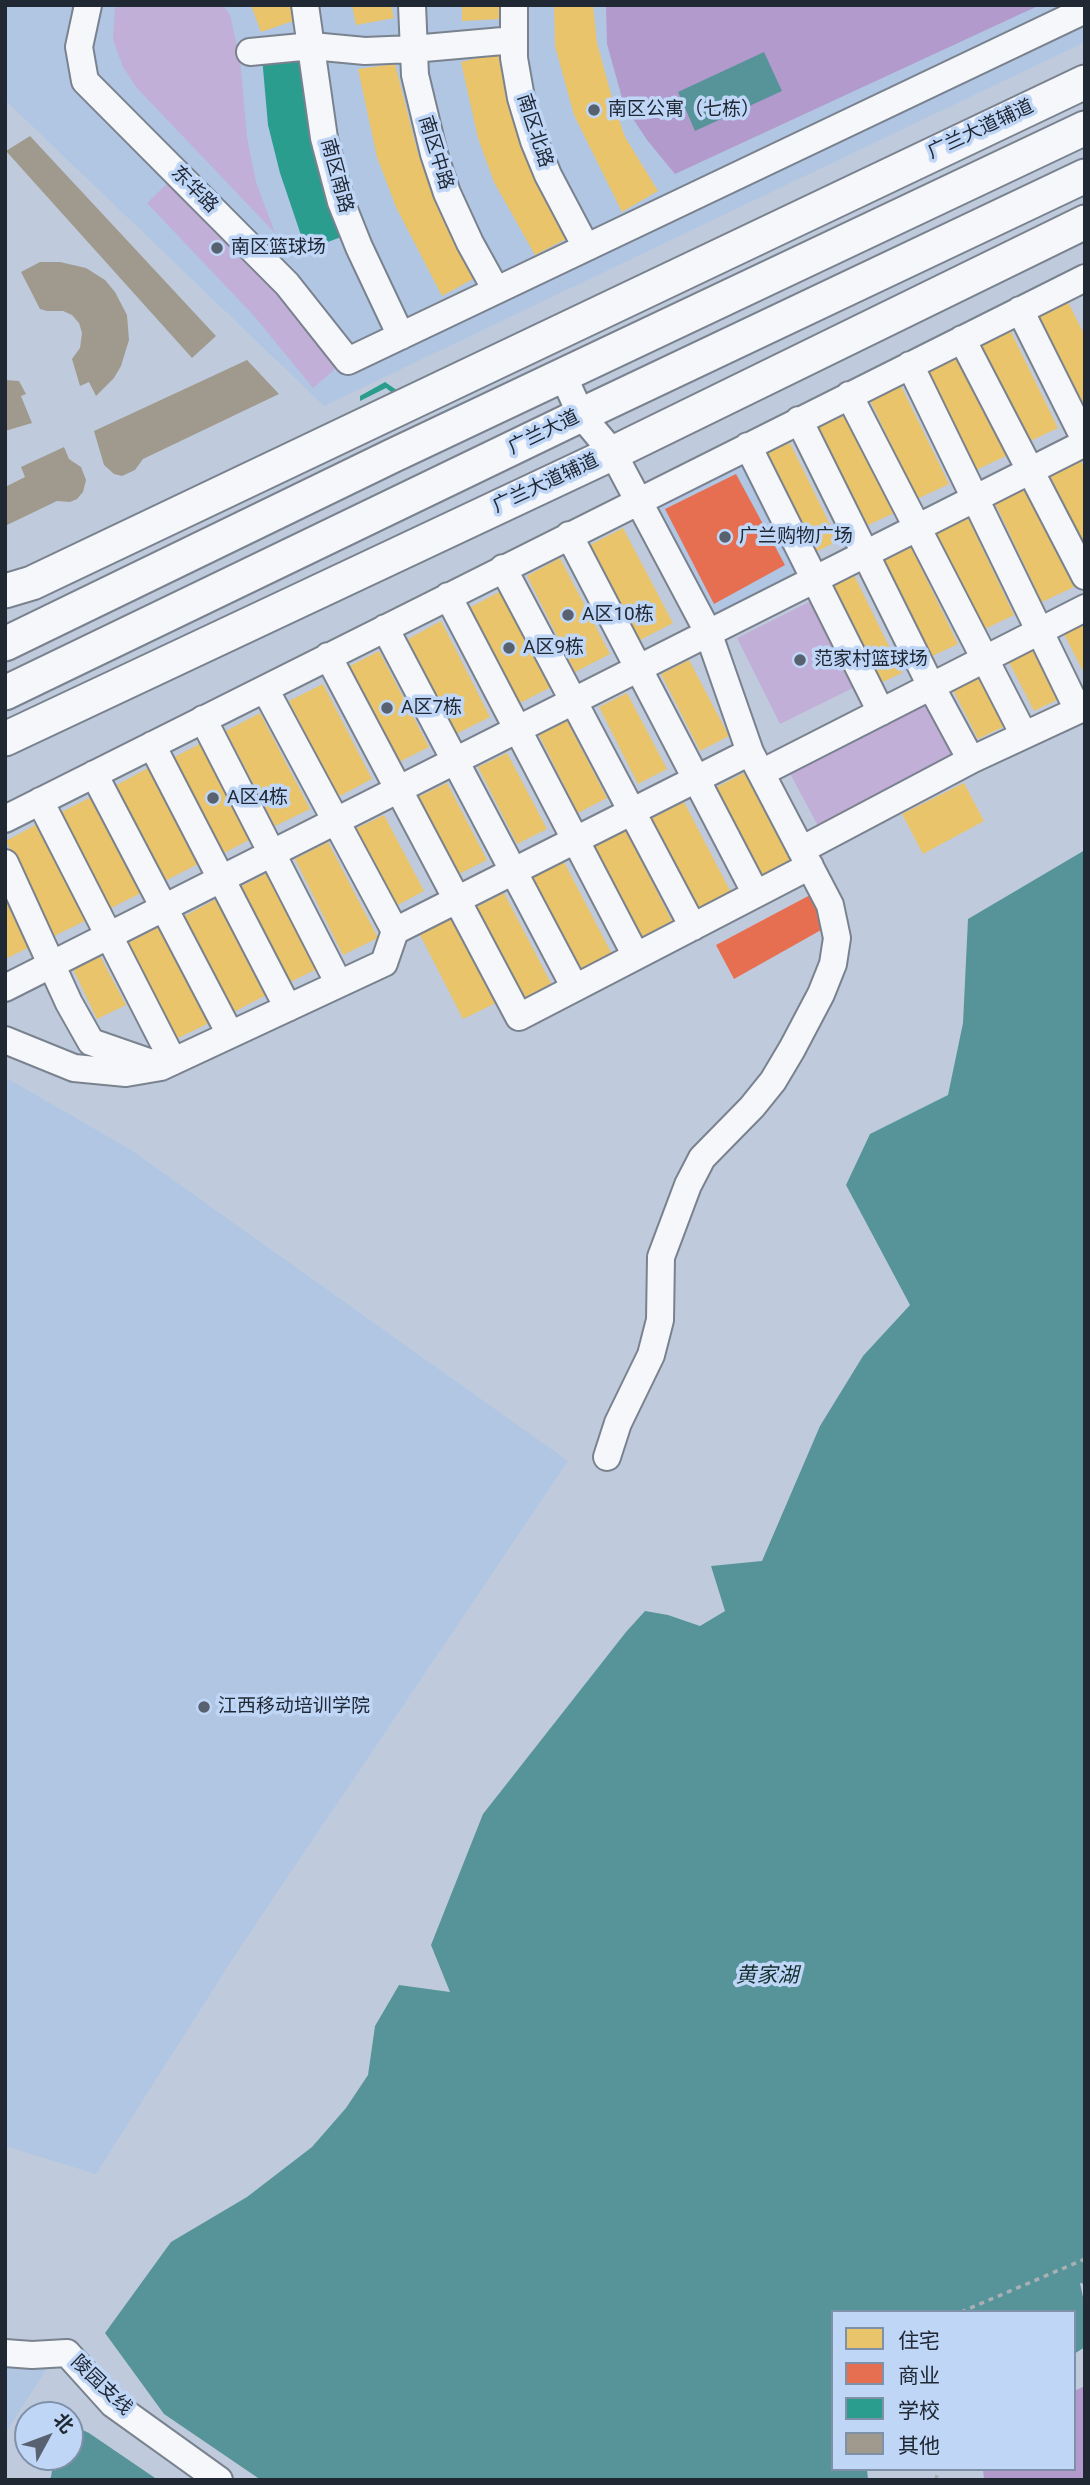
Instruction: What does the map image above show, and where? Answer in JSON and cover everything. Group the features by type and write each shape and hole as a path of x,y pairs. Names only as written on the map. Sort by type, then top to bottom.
{"main road":[{"name":"广兰大道辅道","path":"5,591 32,583 1085,82"},
{"path":"5,643 1085,128"},
{"name":"广兰大道","path":"5,693 1085,176"},
{"name":"广兰大道辅道","path":"5,739 612,453 1085,222"}],"street":[{"name":"东华路","path":"88,5 79,47 85,81 287,284 348,361 401,336"},
{"name":"南区南路","path":"305,5 324,138 341,202 401,336"},
{"name":"南区中路","path":"412,5 415,75 423,115 447,193 496,290"},
{"name":"南区北路","path":"513,5 514,58 521,98 548,175 586,247"},
{"path":"401,336 1085,9"},
{"path":"250,52 312,46 365,51 413,49 514,40"},
{"path":"5,819 1020,310 1082,286"},
{"path":"5,988 1085,441 1020,310"},
{"path":"962,339 1085,576"},
{"path":"328,656 519,1017 756,894 806,858 971,760 1081,708 1040,631 910,365"},
{"path":"563,375 581,415 612,453 708,632 756,762 830,905 837,938 833,964 821,994 792,1049 752,1107 702,1158 688,1185 661,1257 660,1320 652,1355 618,1423 607,1457"},
{"path":"849,396 1024,735"},
{"path":"799,420 931,686 971,760"},
{"path":"748,446 881,712"},
{"path":"569,535 756,894"},
{"path":"503,568 693,927"},
{"path":"448,596 636,957"},
{"path":"5,1040 74,1068 127,1073 167,1064 384,963 395,931 696,779 756,762 881,712 1085,608"},
{"path":"385,628 575,988"},
{"path":"265,689 395,931"},
{"path":"203,719 339,984"},
{"path":"152,745 288,1008"},
{"path":"94,774 230,1034"},
{"path":"40,802 109,936 167,1064"},
{"path":"5,863 91,1042 167,1064"},
{"name":"陵园支线","path":"5,2353 67,2353 113,2404 219,2480"}],"path":[{"path":"966,2310 1085,2259"}],"shaded area":[{"path":"5,5 1085,5 1085,42 324,406 5,100"},
{"path":"115,5 223,5 230,15 240,59 247,137 256,182 275,233 136,87 123,67 113,40"},
{"path":"606,5 1040,5 675,174 647,140 624,105 607,44"},
{"name":"南区篮球场","path":"175,176 343,362 313,388 255,317 147,203"},
{"name":"广兰购物广场","path":"746,458 805,573 713,620 654,505"},
{"name":"范家村篮球场","path":"819,597 863,683 780,724 737,638"},
{"path":"924,697 956,753 818,826 786,766"},
{"name":"江西移动培训学院","path":"5,1077 131,1150 568,1461 237,1952 96,2174 5,2146"},
{"path":"5,2364 49,2365 26,2401 14,2401 14,2420 5,2434"},
{"path":"1085,2386 1085,2480 984,2480 983,2471 1076,2471 1076,2390"}],"water":[{"path":"764,52 782,91 695,131 678,92"},
{"name":"黄家湖","path":"1085,850 1085,2284 1080,2283 1085,2307 1085,2347 1076,2353 1076,2310 831,2310 831,2471 867,2471 868,2480 261,2480 164,2414 105,2333 171,2242 247,2197 312,2147 346,2108 368,2075 375,2026 399,1985 450,1992 431,1945 483,1814 626,1632 645,1611 668,1615 700,1626 725,1611 711,1566 762,1561 820,1426 863,1356 910,1305 846,1185 870,1134 948,1095 963,1023 968,919"},
{"path":"84,2431 158,2480 48,2480 52,2471 84,2471"}],"building: 住宅":[{"path":"251,5 290,5 296,20 261,32"},
{"path":"352,5 391,5 394,18 356,25"},
{"path":"462,5 501,5 501,19 462,21"},
{"name":"南区公寓（七栋）","path":"554,5 593,5 597,43 625,137 658,191 622,212 574,115 555,46"},
{"path":"498,53 517,133 530,166 568,238 535,255 494,182 478,138 461,62"},
{"path":"395,64 417,150 431,191 475,278 442,296 396,207 377,157 358,69"},
{"path":"1066,298 1085,336 1085,410 1035,312"},
{"path":"1010,330 1058,428 1026,443 979,344"},
{"path":"958,358 1006,456 974,471 927,372"},
{"path":"901,386 949,484 917,499 870,400"},
{"path":"846,415 894,513 862,528 815,429"},
{"path":"790,443 838,541 807,556 759,457"},
{"path":"1079,458 1085,469 1085,549 1049,473"},
{"path":"1026,489 1074,587 1042,602 995,503"},
{"path":"967,516 1014,615 983,630 936,531"},
{"path":"623,528 673,623 638,641 590,545"},
{"path":"910,545 958,644 926,659 879,559"},
{"name":"A区10栋","path":"560,558 610,654 575,672 527,576"},
{"path":"854,575 902,673 870,688 823,589"},
{"name":"A区9栋","path":"501,591 551,687 516,705 467,609"},
{"path":"441,621 490,717 456,734 408,639"},
{"path":"1085,621 1085,675 1063,632"},
{"path":"1035,647 1061,698 1034,711 1008,660"},
{"name":"A区7栋","path":"379,651 429,747 395,764 346,668"},
{"path":"689,660 729,736 700,751 661,674"},
{"path":"979,676 1005,726 978,739 952,688"},
{"path":"323,684 372,779 338,797 289,701"},
{"path":"627,693 667,769 638,784 599,707"},
{"path":"260,713 310,809 275,826 226,731"},
{"path":"567,721 607,798 578,813 539,735"},
{"name":"A区4栋","path":"205,741 255,837 220,855 171,759"},
{"path":"507,753 547,829 517,844 478,767"},
{"path":"148,768 198,864 163,882 115,786"},
{"path":"750,770 800,865 765,883 717,787"},
{"path":"447,783 487,860 457,875 418,797"},
{"path":"964,783 984,821 923,854 902,814"},
{"path":"91,797 141,893 107,910 58,814"},
{"path":"684,802 734,898 699,915 651,819"},
{"path":"384,815 424,891 394,907 355,829"},
{"path":"39,823 89,919 54,936 6,841"},
{"path":"625,829 674,925 640,943 591,846"},
{"path":"328,842 378,938 343,955 295,859"},
{"path":"563,860 613,956 578,973 529,877"},
{"path":"271,871 321,967 286,984 238,888"},
{"path":"504,893 554,989 520,1006 471,910"},
{"path":"5,899 30,947 5,959"},
{"path":"216,899 266,995 232,1013 183,917"},
{"path":"448,906 498,1002 463,1019 414,923"},
{"path":"159,927 209,1023 174,1040 126,944"},
{"path":"99,954 126,1005 97,1019 72,967"}],"building: 商业":[{"name":"广兰购物广场","path":"736,474 785,565 714,604 665,509"},
{"path":"812,894 830,925 734,979 716,945"}],"building: 学校":[{"path":"301,55 344,236 306,250 280,173 268,125 262,57"},
{"path":"385,382 398,391 395,395 386,388 360,401 360,396"}],"building: 其他":[{"path":"30,136 216,336 192,358 6,151"},
{"path":"40,262 60,262 86,268 105,280 127,315 129,340 121,366 114,378 96,396 89,382 80,386 72,359 80,348 82,333 79,323 72,315 63,311 40,309 21,272"},
{"path":"247,360 279,394 143,459 135,470 122,476 114,474 104,465 94,431"},
{"path":"5,380 19,381 26,394 21,396 32,423 5,431"},
{"path":"64,447 69,459 81,467 86,480 83,492 77,499 70,502 57,501 5,526 5,487 25,477 21,467"}],"place":[{"name":"南区公寓（七栋）","path":"594,110"},
{"name":"南区篮球场","path":"217,248"},
{"name":"广兰购物广场","path":"725,537"},
{"name":"A区10栋","path":"568,615"},
{"name":"A区9栋","path":"509,648"},
{"name":"范家村篮球场","path":"800,660"},
{"name":"A区7栋","path":"387,708"},
{"name":"A区4栋","path":"213,798"},
{"name":"江西移动培训学院","path":"204,1707"}]}
